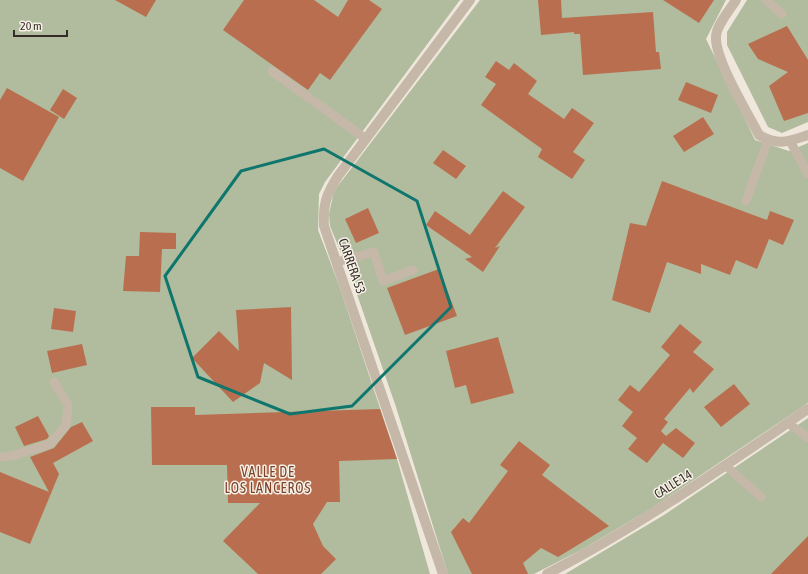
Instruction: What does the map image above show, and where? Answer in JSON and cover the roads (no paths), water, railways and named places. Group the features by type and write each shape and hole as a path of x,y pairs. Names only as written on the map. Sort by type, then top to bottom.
{"street":[{"name":"CARRERA 53","path":"442,574 324,226 323,208 328,192 470,0"},
{"path":"736,0 722,22 716,36 718,55 759,135 768,140 786,142 808,135"},
{"name":"CALLE 14","path":"547,574 583,556 726,466 808,409"}],"lane":[{"path":"766,0 782,14"},
{"path":"272,71 366,139"},
{"path":"746,201 768,140"},
{"path":"790,141 808,174"},
{"path":"337,262 374,252 383,281 413,270"},
{"path":"0,457 12,456 50,444 66,425 68,405 54,382"},
{"path":"788,423 808,438"},
{"path":"726,466 761,497"}],"district":[{"name":"VALLE DE LOS LANCEROS","path":"268,480"}]}
